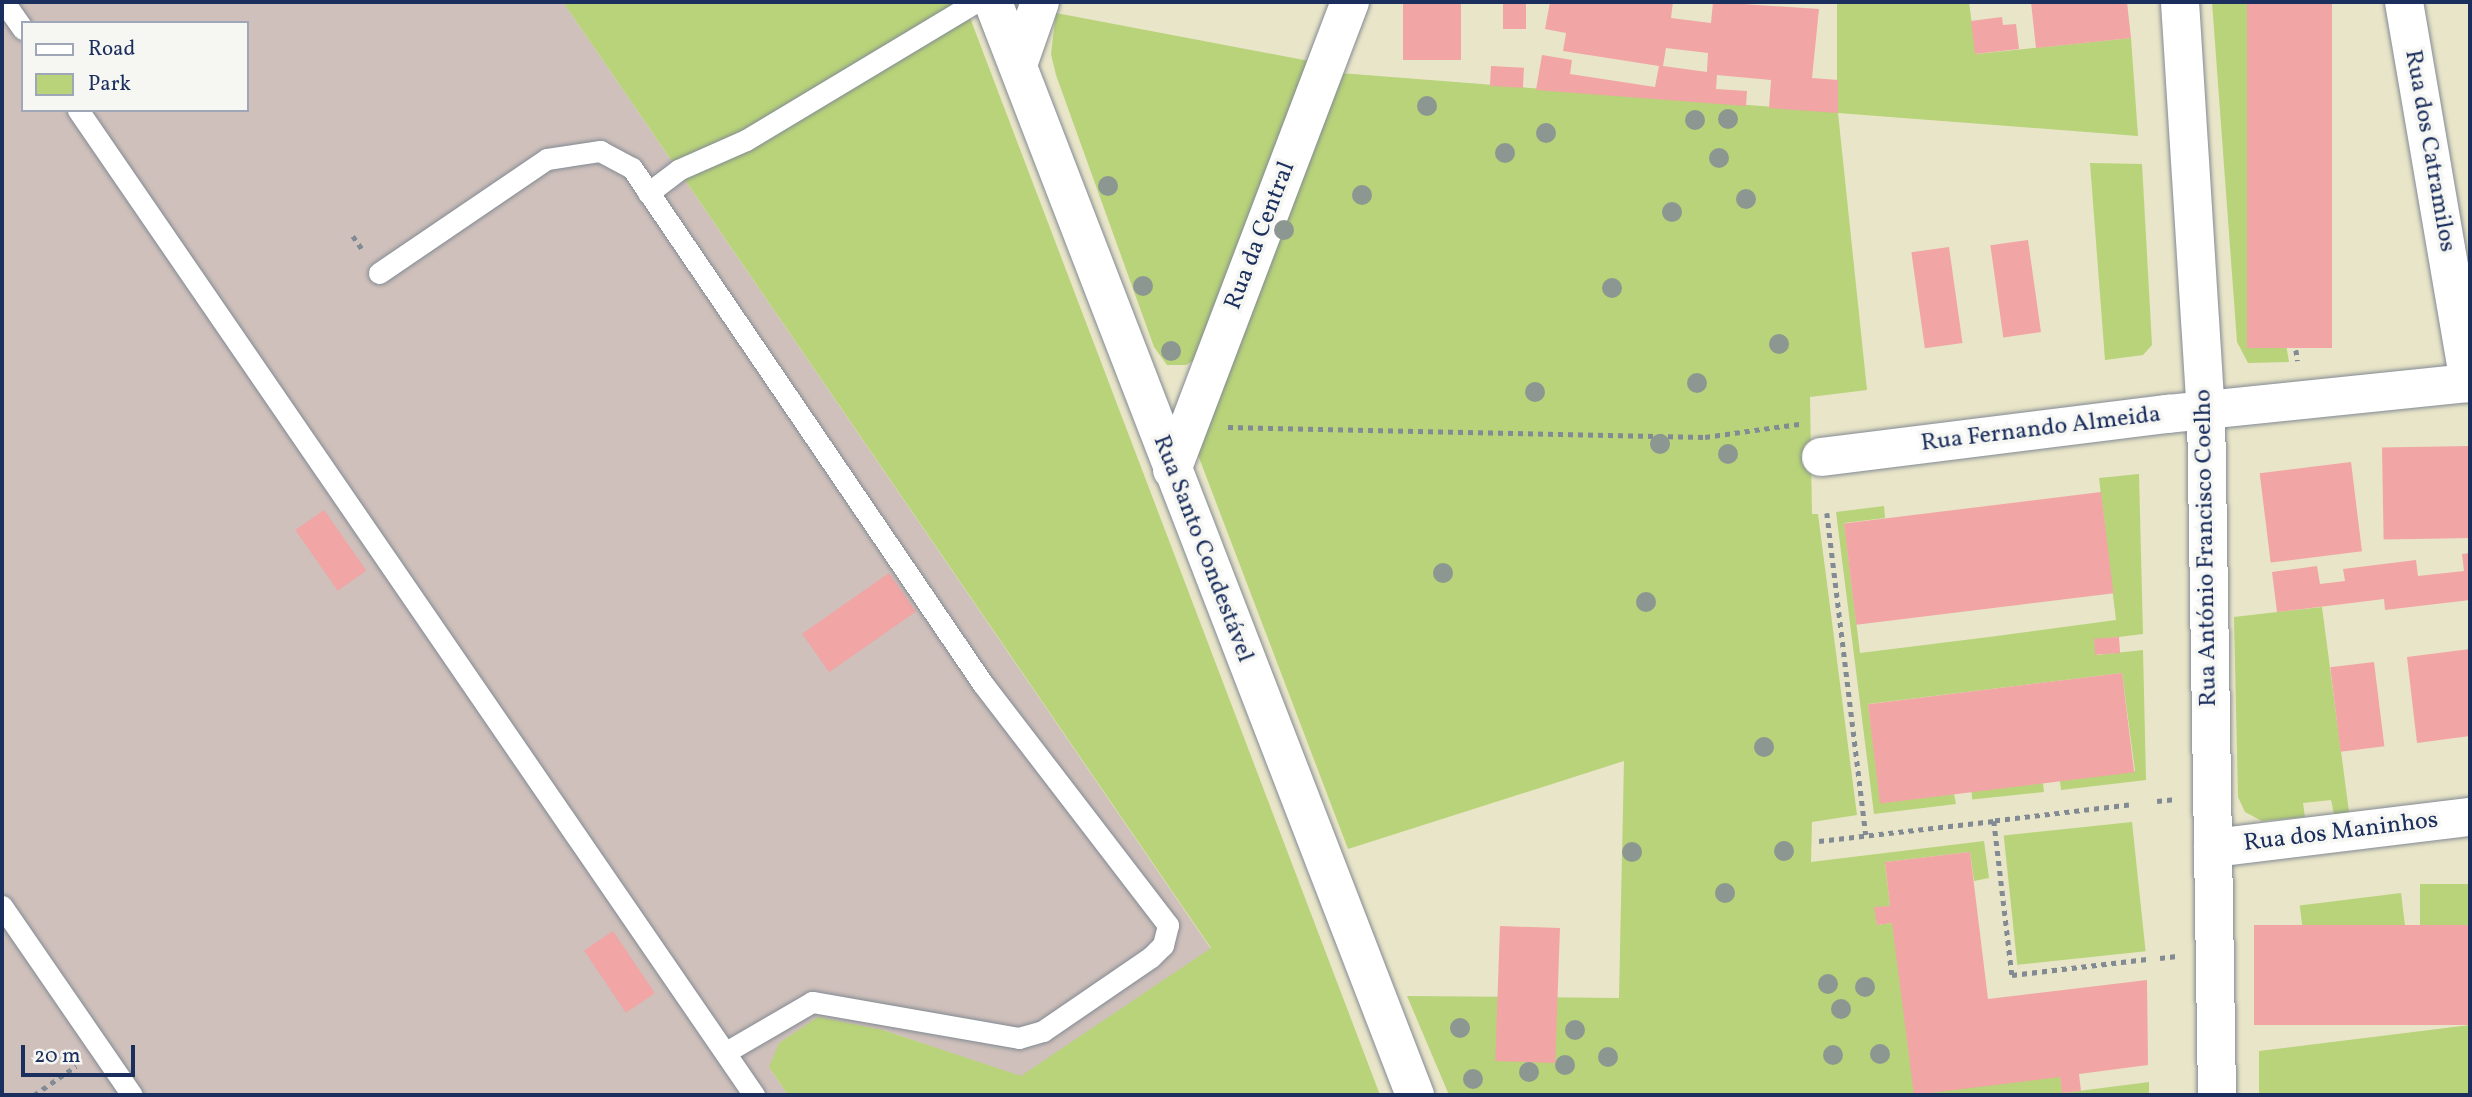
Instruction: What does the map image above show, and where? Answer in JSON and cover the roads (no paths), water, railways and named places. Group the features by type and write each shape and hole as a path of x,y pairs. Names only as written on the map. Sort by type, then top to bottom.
{"street":[{"name":"Rua Santo Condestável","path":"993,2 1171,470 1415,1095"},
{"path":"1018,65 1040,2"},
{"name":"Rua da Central","path":"1171,470 1350,2"},
{"name":"Rua António Francisco Coelho","path":"2180,2 2206,410 2217,1095"},
{"name":"Rua dos Catramilos","path":"2404,2 2470,383"},
{"name":"Rua Fernando Almeida","path":"1821,457 2206,410 2470,383"},
{"name":"Rua dos Maninhos","path":"2213,848 2470,817"}],"lane":[{"path":"4,2 21,26"},
{"path":"648,193 678,170 746,140 976,2"},
{"path":"79,112 754,1095"},
{"path":"379,273 547,159 564,153 614,155 632,167 982,684 1168,925 1163,945 1151,957 1043,1031 1019,1038 812,1002 726,1052"},
{"path":"2,906 132,1095"}]}
